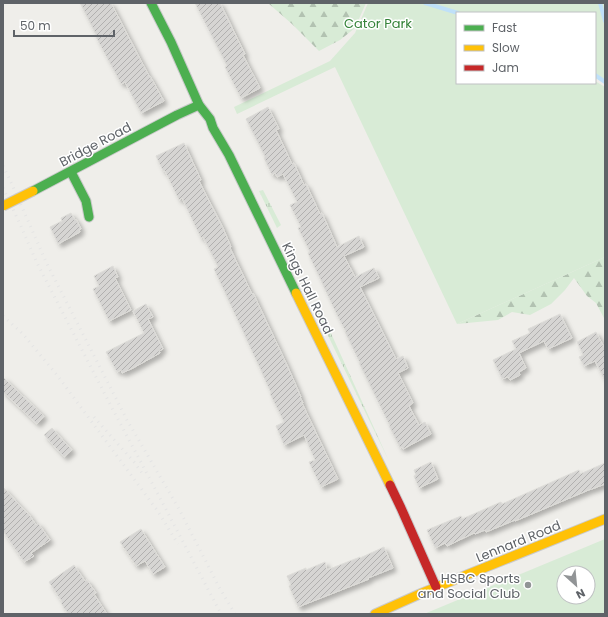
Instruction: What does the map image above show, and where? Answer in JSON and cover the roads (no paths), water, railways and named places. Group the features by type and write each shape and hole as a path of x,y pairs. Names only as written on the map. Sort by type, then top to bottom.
{"street":[{"name":"Kings Hall Road","path":"151,3 171,42 199,105 210,119 213,128 229,155 403,513 430,570 436,587"},
{"name":"Bridge Road","path":"3,206 199,105"},
{"path":"71,172 86,201 89,217"},
{"name":"Lennard Road","path":"374,614 436,587 605,519"}],"waterway":[{"path":"425,3 456,12"},
{"path":"600,3 605,21"},
{"path":"596,76 605,82"}],"railway":[{"path":"3,166 47,264 127,420 179,509 219,587 235,614"},
{"path":"3,188 37,263 221,614"},
{"path":"3,316 22,333 57,375 157,510 178,544"},
{"path":"94,417 142,473"}],"place":[{"name":"HSBC Sports and Social Club","path":"528,585"}],"park label":[{"name":"Cator Park","path":"378,23"}]}
